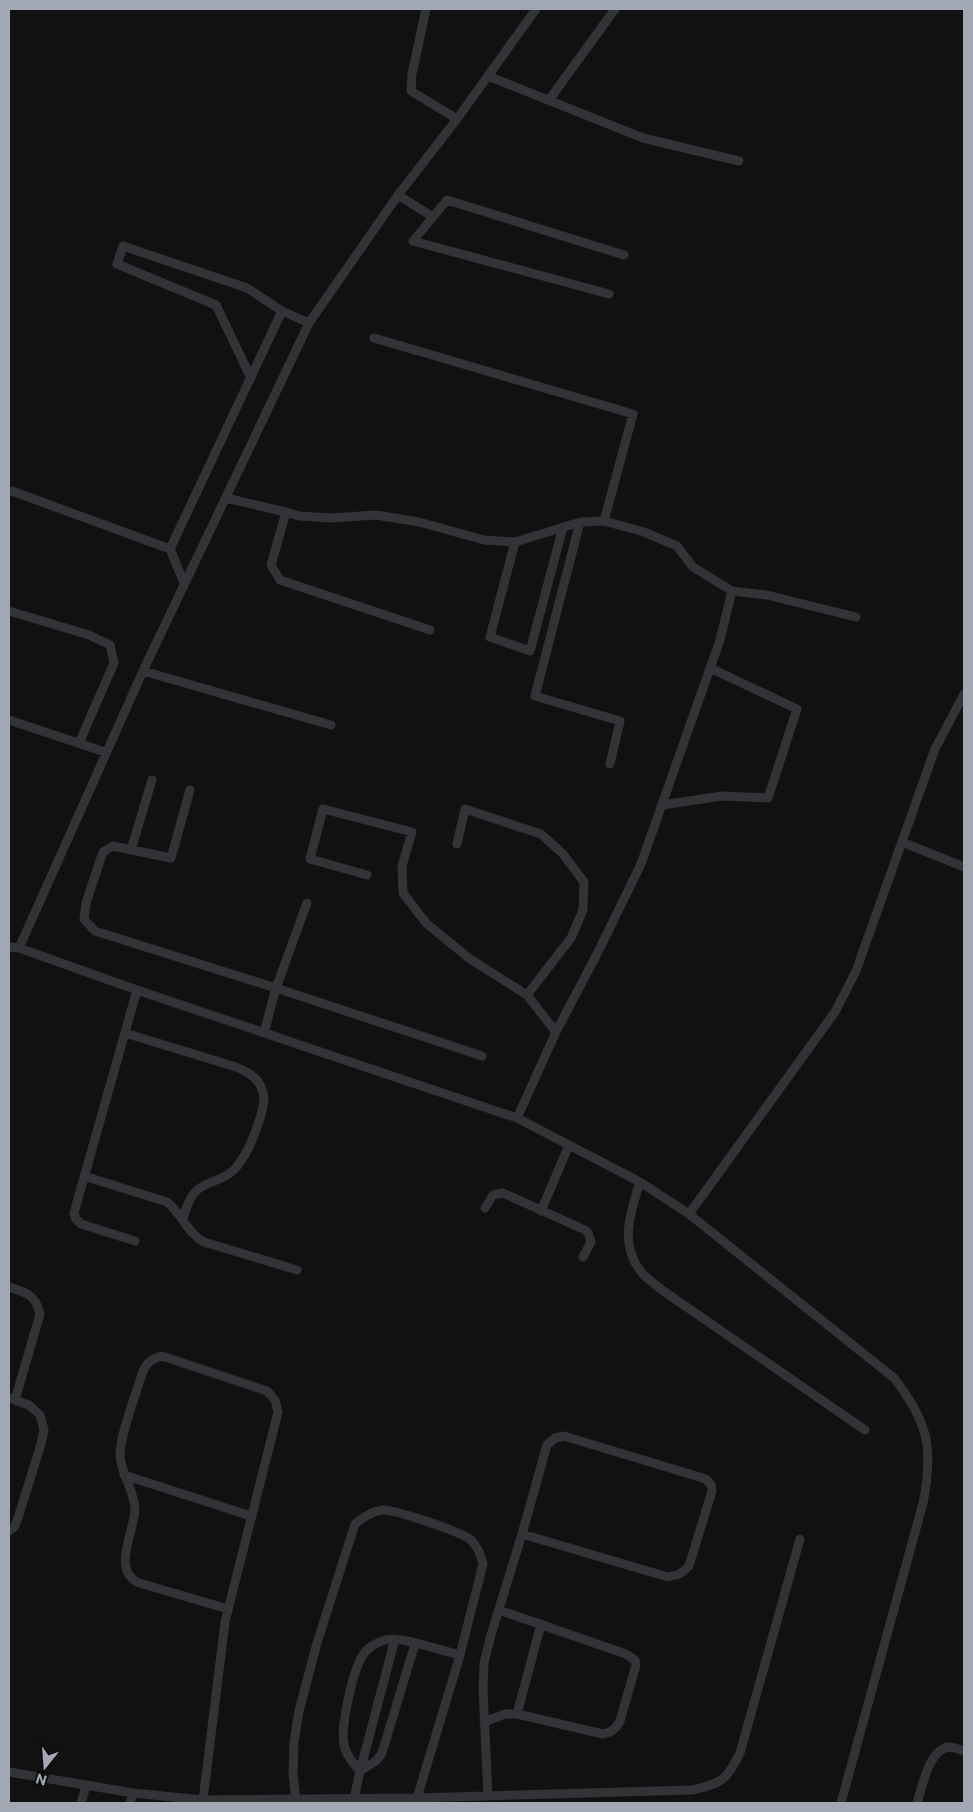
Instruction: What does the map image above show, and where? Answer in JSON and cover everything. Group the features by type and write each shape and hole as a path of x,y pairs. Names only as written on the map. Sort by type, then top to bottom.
{"lane":[{"path":"426,9 412,74 411,91 457,119"},
{"path":"19,948 105,752 308,323 398,195 457,119 536,9"},
{"path":"549,100 616,9"},
{"path":"488,76 643,138 739,161"},
{"path":"398,195 433,217"},
{"path":"609,294 413,241 447,200 624,255"},
{"path":"251,378 216,305 117,264 123,246 247,288 282,311 308,323"},
{"path":"184,583 170,549 282,311"},
{"path":"374,338 633,414 604,521"},
{"path":"12,492 170,549"},
{"path":"226,498 299,516 331,518 376,514 419,522 484,540 515,542 580,522 604,521 644,532 677,546 693,566 732,591 767,595 856,617"},
{"path":"286,512 271,565 280,580 430,630"},
{"path":"580,522 535,696 620,720 610,764"},
{"path":"515,542 490,637 530,651 563,527"},
{"path":"517,1118 556,1032 641,864 720,640 732,591"},
{"path":"9,611 89,635 110,646 114,663 79,743"},
{"path":"662,805 722,796 768,798 797,709 710,668"},
{"path":"143,671 331,725"},
{"path":"689,1214 835,1012 856,971 935,749 964,694"},
{"path":"9,720 105,752"},
{"path":"131,850 152,780"},
{"path":"190,790 171,858 113,846 103,852 86,903 84,919 95,931 482,1056"},
{"path":"367,875 310,860 323,809 412,832 402,866 403,893 426,923 470,960 527,995 556,1032"},
{"path":"457,844 465,809 541,834 563,854 584,882 583,910 571,938 527,995"},
{"path":"902,842 964,867"},
{"path":"264,1033 276,988 307,903"},
{"path":"9,946 517,1118 640,1182 689,1214 894,1378 910,1399 922,1424 928,1450 928,1476 923,1503 841,1803"},
{"path":"136,1242 81,1224 76,1219 74,1213 137,990"},
{"path":"125,1033 236,1067 250,1073 260,1084 264,1098 261,1113 244,1157 231,1172 220,1180 198,1188 191,1196 183,1218"},
{"path":"541,1211 569,1145"},
{"path":"84,1176 167,1202 176,1209 195,1237 204,1242 297,1270"},
{"path":"640,1182 627,1228 631,1253 643,1274 662,1290 865,1430"},
{"path":"485,1208 493,1195 503,1193 588,1233 591,1242 583,1257"},
{"path":"9,1287 30,1295 37,1303 40,1314 12,1399 29,1405 40,1415 44,1430 17,1521 9,1531"},
{"path":"203,1800 223,1634 278,1412 275,1400 267,1391 162,1356 152,1359 146,1365 122,1442 120,1455 124,1475 133,1496 135,1508 134,1521 124,1562 126,1572 133,1580 143,1584 228,1609"},
{"path":"488,1796 484,1722 484,1663 547,1445 555,1438 564,1436 699,1476 706,1479 712,1491 689,1566 680,1574 668,1577 522,1534"},
{"path":"124,1475 252,1516"},
{"path":"297,1802 293,1765 294,1742 299,1710 312,1661 355,1524 368,1514 384,1510 457,1532 470,1539 479,1550 483,1564 460,1656 417,1798"},
{"path":"9,1772 133,1793 203,1800 297,1802 692,1790 716,1784 731,1771 740,1753 800,1539"},
{"path":"484,1722 505,1714 517,1714 603,1734 610,1732 616,1728 620,1721 635,1670 635,1660 631,1656 499,1610"},
{"path":"517,1714 541,1624"},
{"path":"354,1799 395,1639"},
{"path":"360,1771 350,1761 344,1747 342,1733 358,1664 364,1654 372,1646 383,1640 395,1639 460,1656"},
{"path":"360,1771 376,1761 382,1753 414,1644"},
{"path":"917,1803 933,1756 940,1750 950,1747 964,1751"},
{"path":"81,1803 86,1786"},
{"path":"130,1803 133,1793"}]}
